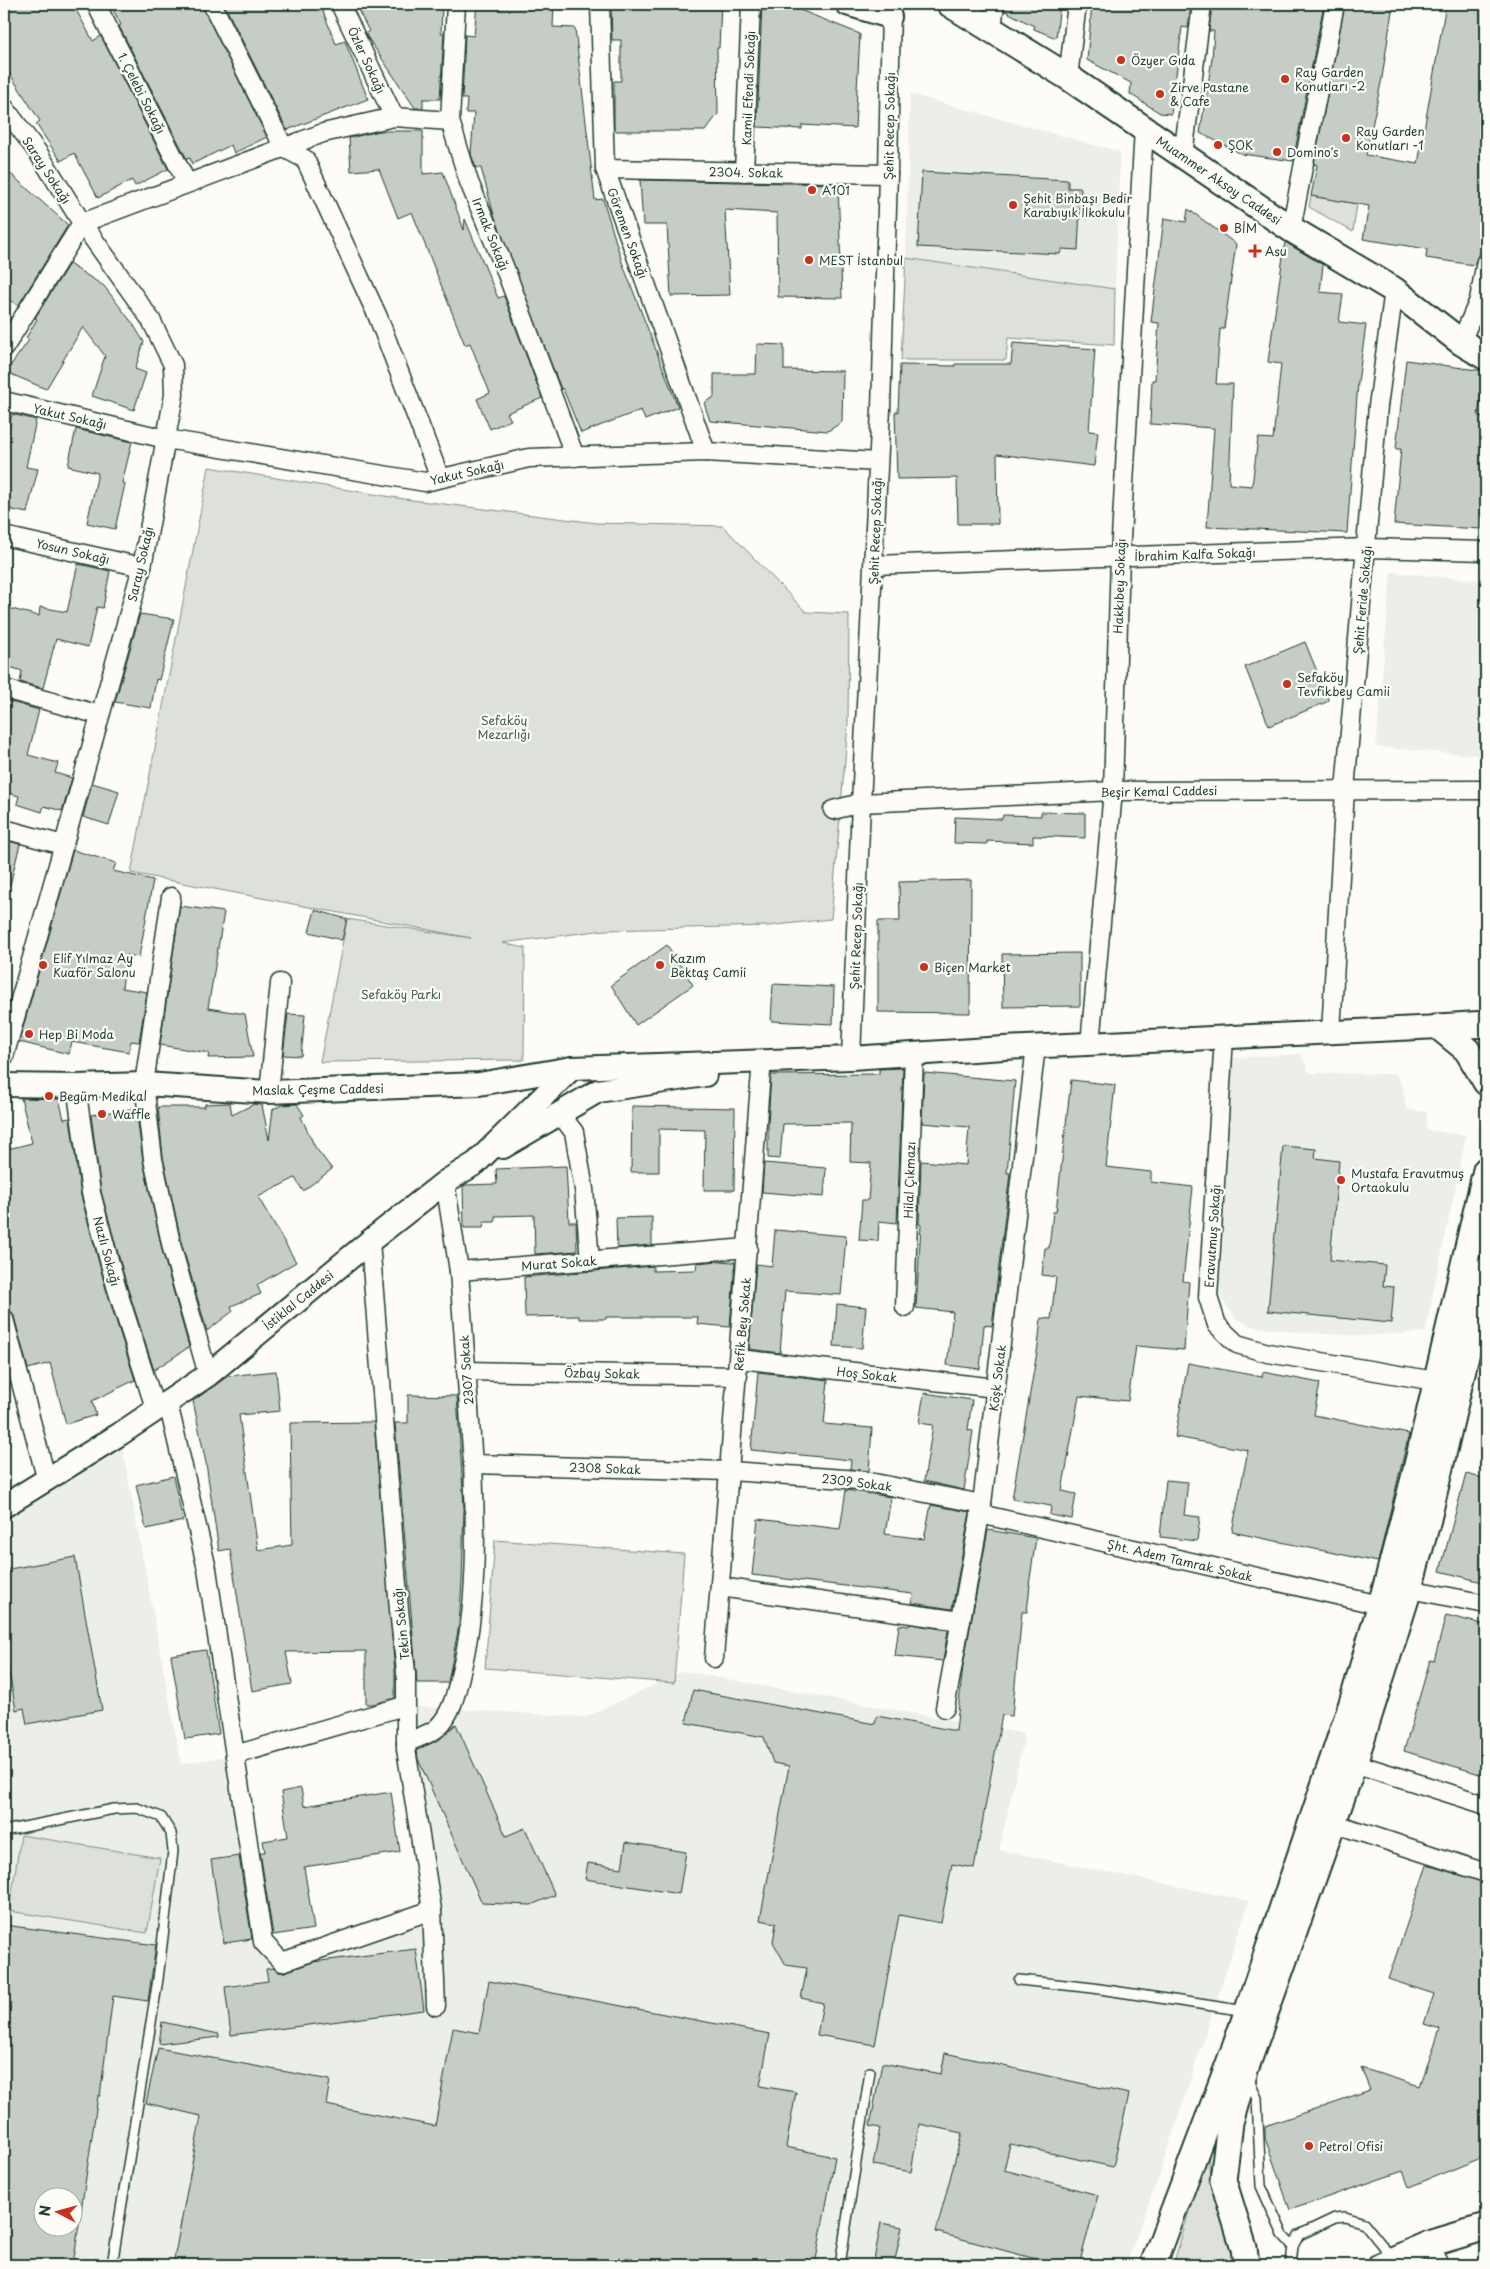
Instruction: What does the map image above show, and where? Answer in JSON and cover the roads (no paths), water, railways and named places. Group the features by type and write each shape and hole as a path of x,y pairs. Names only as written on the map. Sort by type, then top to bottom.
{"main road":[{"name":"Muammer Aksoy Caddesi","path":"950,4 992,29 1144,128 1291,229 1394,290 1460,342 1486,357"},
{"path":"1460,342 1486,338"},
{"path":"1439,1027 1486,1024"},
{"path":"1439,1027 1467,1050 1486,1082"},
{"path":"1246,2265 1244,2248 1223,2180 1230,2123 1245,2070 1354,1763 1392,1593 1435,1381 1456,1302 1486,1170"},
{"path":"1157,2260 1247,2011 1352,1702 1392,1593 1428,1519 1482,1311 1486,1270"},
{"path":"1387,2262 1434,2255 1486,2227"}],"street":[{"name":"1. Çelebi Sokağı","path":"96,4 188,183"},
{"path":"212,4 284,148 305,159 378,318 440,478"},
{"name":"Özler Sokağı","path":"340,4 394,117"},
{"name":"Irmak Sokağı","path":"456,4 450,121 469,182 504,266 575,457"},
{"name":"Göremen Sokağı","path":"600,4 605,169 706,452"},
{"name":"Kamil Efendi Sokağı","path":"744,172 751,4"},
{"path":"847,4 890,10"},
{"path":"992,29 995,4"},
{"path":"1068,78 1077,4"},
{"path":"1183,156 1202,4"},
{"path":"1291,229 1334,4"},
{"name":"Şehit Recep Sokağı","path":"851,1058 861,803 878,462 888,174 890,10"},
{"name":"Saray Sokağı","path":"4,107 39,154 82,223 151,320 172,366 174,395 142,567 4,1058"},
{"path":"4,348 82,223 324,132 394,117 450,121"},
{"name":"Hakkıbey Sokağı","path":"1090,1044 1113,791 1120,556 1144,128"},
{"name":"2304. Sokak","path":"605,169 888,174"},
{"path":"1460,342 1479,300 1486,261"},
{"name":"Şehit Feride Sokağı","path":"1331,1032 1345,790 1378,406 1394,290"},
{"name":"Yakut Sokağı","path":"4,401 166,439 425,482 529,458 706,452 878,462"},
{"name":"Yosun Sokağı","path":"4,536 142,567"},
{"name":"İbrahim Kalfa Sokağı","path":"874,565 1367,548 1486,551"},
{"path":"4,689 100,714"},
{"name":"Beşir Kemal Caddesi","path":"833,810 861,803 1113,791 1486,790"},
{"path":"4,829 63,845"},
{"path":"171,897 144,1084 156,1177 172,1248 208,1375"},
{"path":"269,1092 280,983"},
{"path":"476,1163 598,1092 700,1076 762,1060 851,1058 1036,1046 1439,1027"},
{"name":"Eravutmuş Sokağı","path":"1224,1037 1208,1298 1217,1325 1237,1344 1268,1353 1435,1381"},
{"name":"Köşk Sokak","path":"945,1708 981,1509 1036,1046"},
{"name":"Hilal Çıkmazı","path":"905,1307 914,1054"},
{"name":"Maslak Çeşme Caddesi","path":"4,1085 76,1086 144,1084 269,1092 479,1084 572,1068 762,1060"},
{"name":"Refik Bey Sokak","path":"714,1658 762,1060"},
{"name":"İstiklal Caddesi","path":"4,1506 47,1481 208,1375 370,1241 445,1182 476,1163 572,1068"},
{"name":"Nazlı Sokağı","path":"76,1086 91,1193 116,1286 162,1407 207,1569 263,1942 282,1962 432,1910"},
{"path":"560,1114 574,1132 584,1188 590,1261"},
{"path":"445,1182 459,1271"},
{"name":"Tekin Sokağı","path":"370,1241 398,1600 406,1672 404,1706 406,1742 432,1910 436,2006"},
{"name":"Murat Sokak","path":"459,1271 748,1248"},
{"name":"2307 Sokak","path":"406,1742 438,1727 453,1702 469,1643 474,1598 476,1464 466,1371 459,1271"},
{"path":"4,1319 47,1481"},
{"name":"Hoş Sokak","path":"738,1368 996,1388"},
{"name":"Özbay Sokak","path":"466,1371 738,1368"},
{"name":"2308 Sokak","path":"476,1464 730,1471"},
{"name":"2309 Sokak","path":"730,1471 859,1480 981,1509"},
{"name":"Şht. Adem Tamrak Sokak","path":"981,1509 1392,1593 1486,1604"},
{"path":"720,1587 961,1621"},
{"path":"235,1755 404,1706"},
{"path":"1354,1763 1486,1805"},
{"path":"1333,1823 1486,1873"}],"lane":[{"path":"4,1831 114,1809 137,1808 161,1818 171,1833 173,1851 158,1979 112,2265"},
{"path":"1019,1980 1093,1988 1247,2011"},
{"path":"1245,2070 1257,2098 1261,2186 1283,2235 1293,2246"},
{"path":"840,2265 870,2072"},
{"path":"1291,2265 1293,2246 1299,2235 1335,2218 1345,2217 1364,2223 1387,2262"}],"place":[{"name":"Özyer Gıda","path":"1121,60"},
{"name":"Ray Garden Konutları -2","path":"1285,79"},
{"name":"Zirve Pastane & Cafe","path":"1160,94"},
{"name":"Ray Garden Konutları -1","path":"1346,138"},
{"name":"ŞOK","path":"1218,145"},
{"name":"Domino's","path":"1277,152"},
{"name":"A101","path":"812,190"},
{"name":"Şehit Binbaşı Bedir Karabıyık İlkokulu","path":"1013,205"},
{"name":"BİM","path":"1224,228"},
{"name":"Asu","path":"1255,251"},
{"name":"MEST İstanbul","path":"809,260"},
{"name":"Sefaköy Tevfikbey Camii","path":"1287,684"},
{"name":"Elif Yılmaz Ay Kuaför Salonu","path":"43,965"},
{"name":"Kazım Bektaş Camii","path":"660,965"},
{"name":"Biçen Market","path":"924,967"},
{"name":"Hep Bi Moda","path":"29,1034"},
{"name":"Begüm Medikal","path":"49,1096"},
{"name":"Waffle","path":"102,1114"},
{"name":"Mustafa Eravutmuş Ortaokulu","path":"1341,1180"},
{"name":"Petrol Ofisi","path":"1309,2146"}],"park label":[{"name":"Sefaköy Mezarlığı","path":"504,727"},
{"name":"Sefaköy Parkı","path":"401,994"}]}
